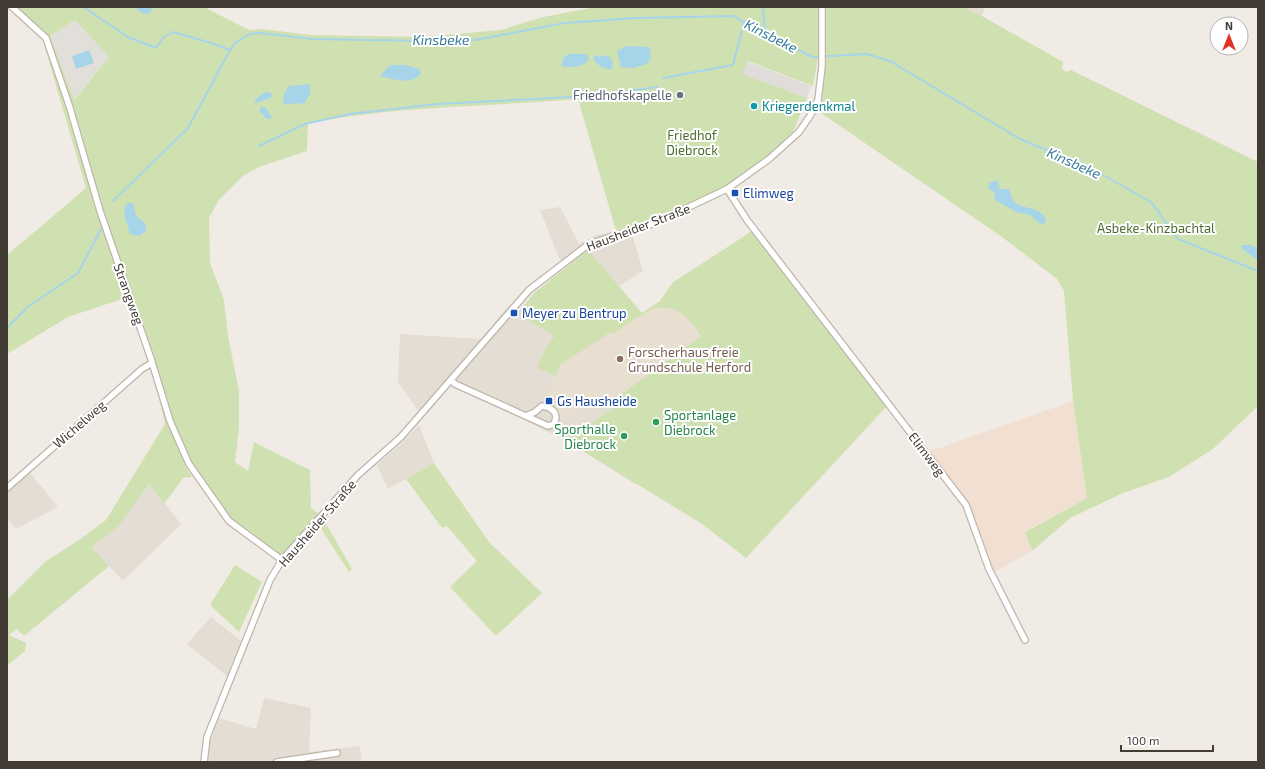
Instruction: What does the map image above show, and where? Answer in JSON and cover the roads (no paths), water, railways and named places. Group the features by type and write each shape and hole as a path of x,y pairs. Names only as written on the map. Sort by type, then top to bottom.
{"street":[{"name":"Strangweg","path":"12,7 46,38 69,104 100,211 152,363 170,421 189,464 206,491 229,521 282,560"},
{"name":"Hausheider Straße","path":"204,762 207,737 270,580 282,560 358,475 401,437 529,290 578,252 598,240 627,234 653,224 727,189 769,159 803,126 818,100 822,66 822,7"},
{"name":"Elimweg","path":"727,189 746,220 966,505 989,569 1025,640"},
{"name":"Wichelweg","path":"7,488 142,368 152,363"},
{"path":"451,380 455,384 548,426 554,424 556,418 555,412 550,408 542,406 535,412 526,416"},
{"path":"277,762 336,752"}],"water":[{"path":"134,7 153,8 150,13 144,14"},
{"path":"627,46 650,47 651,58 647,64 633,68 621,67 617,51"},
{"path":"89,50 94,63 76,69 72,56"},
{"path":"569,54 586,54 589,58 588,61 579,66 561,66 564,57"},
{"path":"594,55 600,57 604,55 610,57 613,63 612,69 604,68 597,64 594,60"},
{"path":"406,65 419,69 421,73 417,77 408,80 396,80 380,76 389,66"},
{"path":"310,84 310,94 304,104 297,103 285,105 283,101 284,94 289,86"},
{"path":"268,92 272,94 271,98 255,103 254,101 263,93"},
{"path":"265,107 272,117 270,119 267,119 260,112 260,108"},
{"path":"998,180 999,189 1009,189 1014,201 1018,204 1038,211 1045,218 1046,223 1040,224 1030,215 1016,212 995,200 994,192 988,188 989,183"},
{"path":"128,203 133,203 136,216 142,220 146,226 146,231 139,236 130,234 124,208"},
{"path":"1242,245 1250,245 1258,248 1258,261 1241,248"}],"waterway":[{"path":"763,7 765,32"},
{"path":"85,8 128,37 156,48 163,38 173,32 230,50"},
{"name":"Kinsbeke","path":"113,201 188,128 230,50 235,43 250,34 260,33 312,39 430,41 475,40 565,23 636,18 733,16 812,57 867,54 890,61 1020,139 1096,171 1151,202 1178,239 1258,271"},
{"path":"663,78 733,65 744,22"},
{"path":"259,146 305,124 350,114 438,104 591,96 657,87"},
{"path":"7,328 29,306 78,273 102,227"}],"place":[{"name":"Friedhofskapelle","path":"680,95"},
{"name":"Kriegerdenkmal","path":"754,106"},
{"name":"Elimweg","path":"735,193"},
{"name":"Meyer zu Bentrup","path":"514,313"},
{"name":"Forscherhaus freie Grundschule Herford","path":"620,359"},
{"name":"Gs Hausheide","path":"549,401"},
{"name":"Sportanlage Diebrock","path":"656,422"},
{"name":"Sporthalle Diebrock","path":"624,436"}],"park label":[{"name":"Friedhof Diebrock","path":"692,142"},
{"name":"Asbeke-Kinzbachtal","path":"1156,228"}]}
